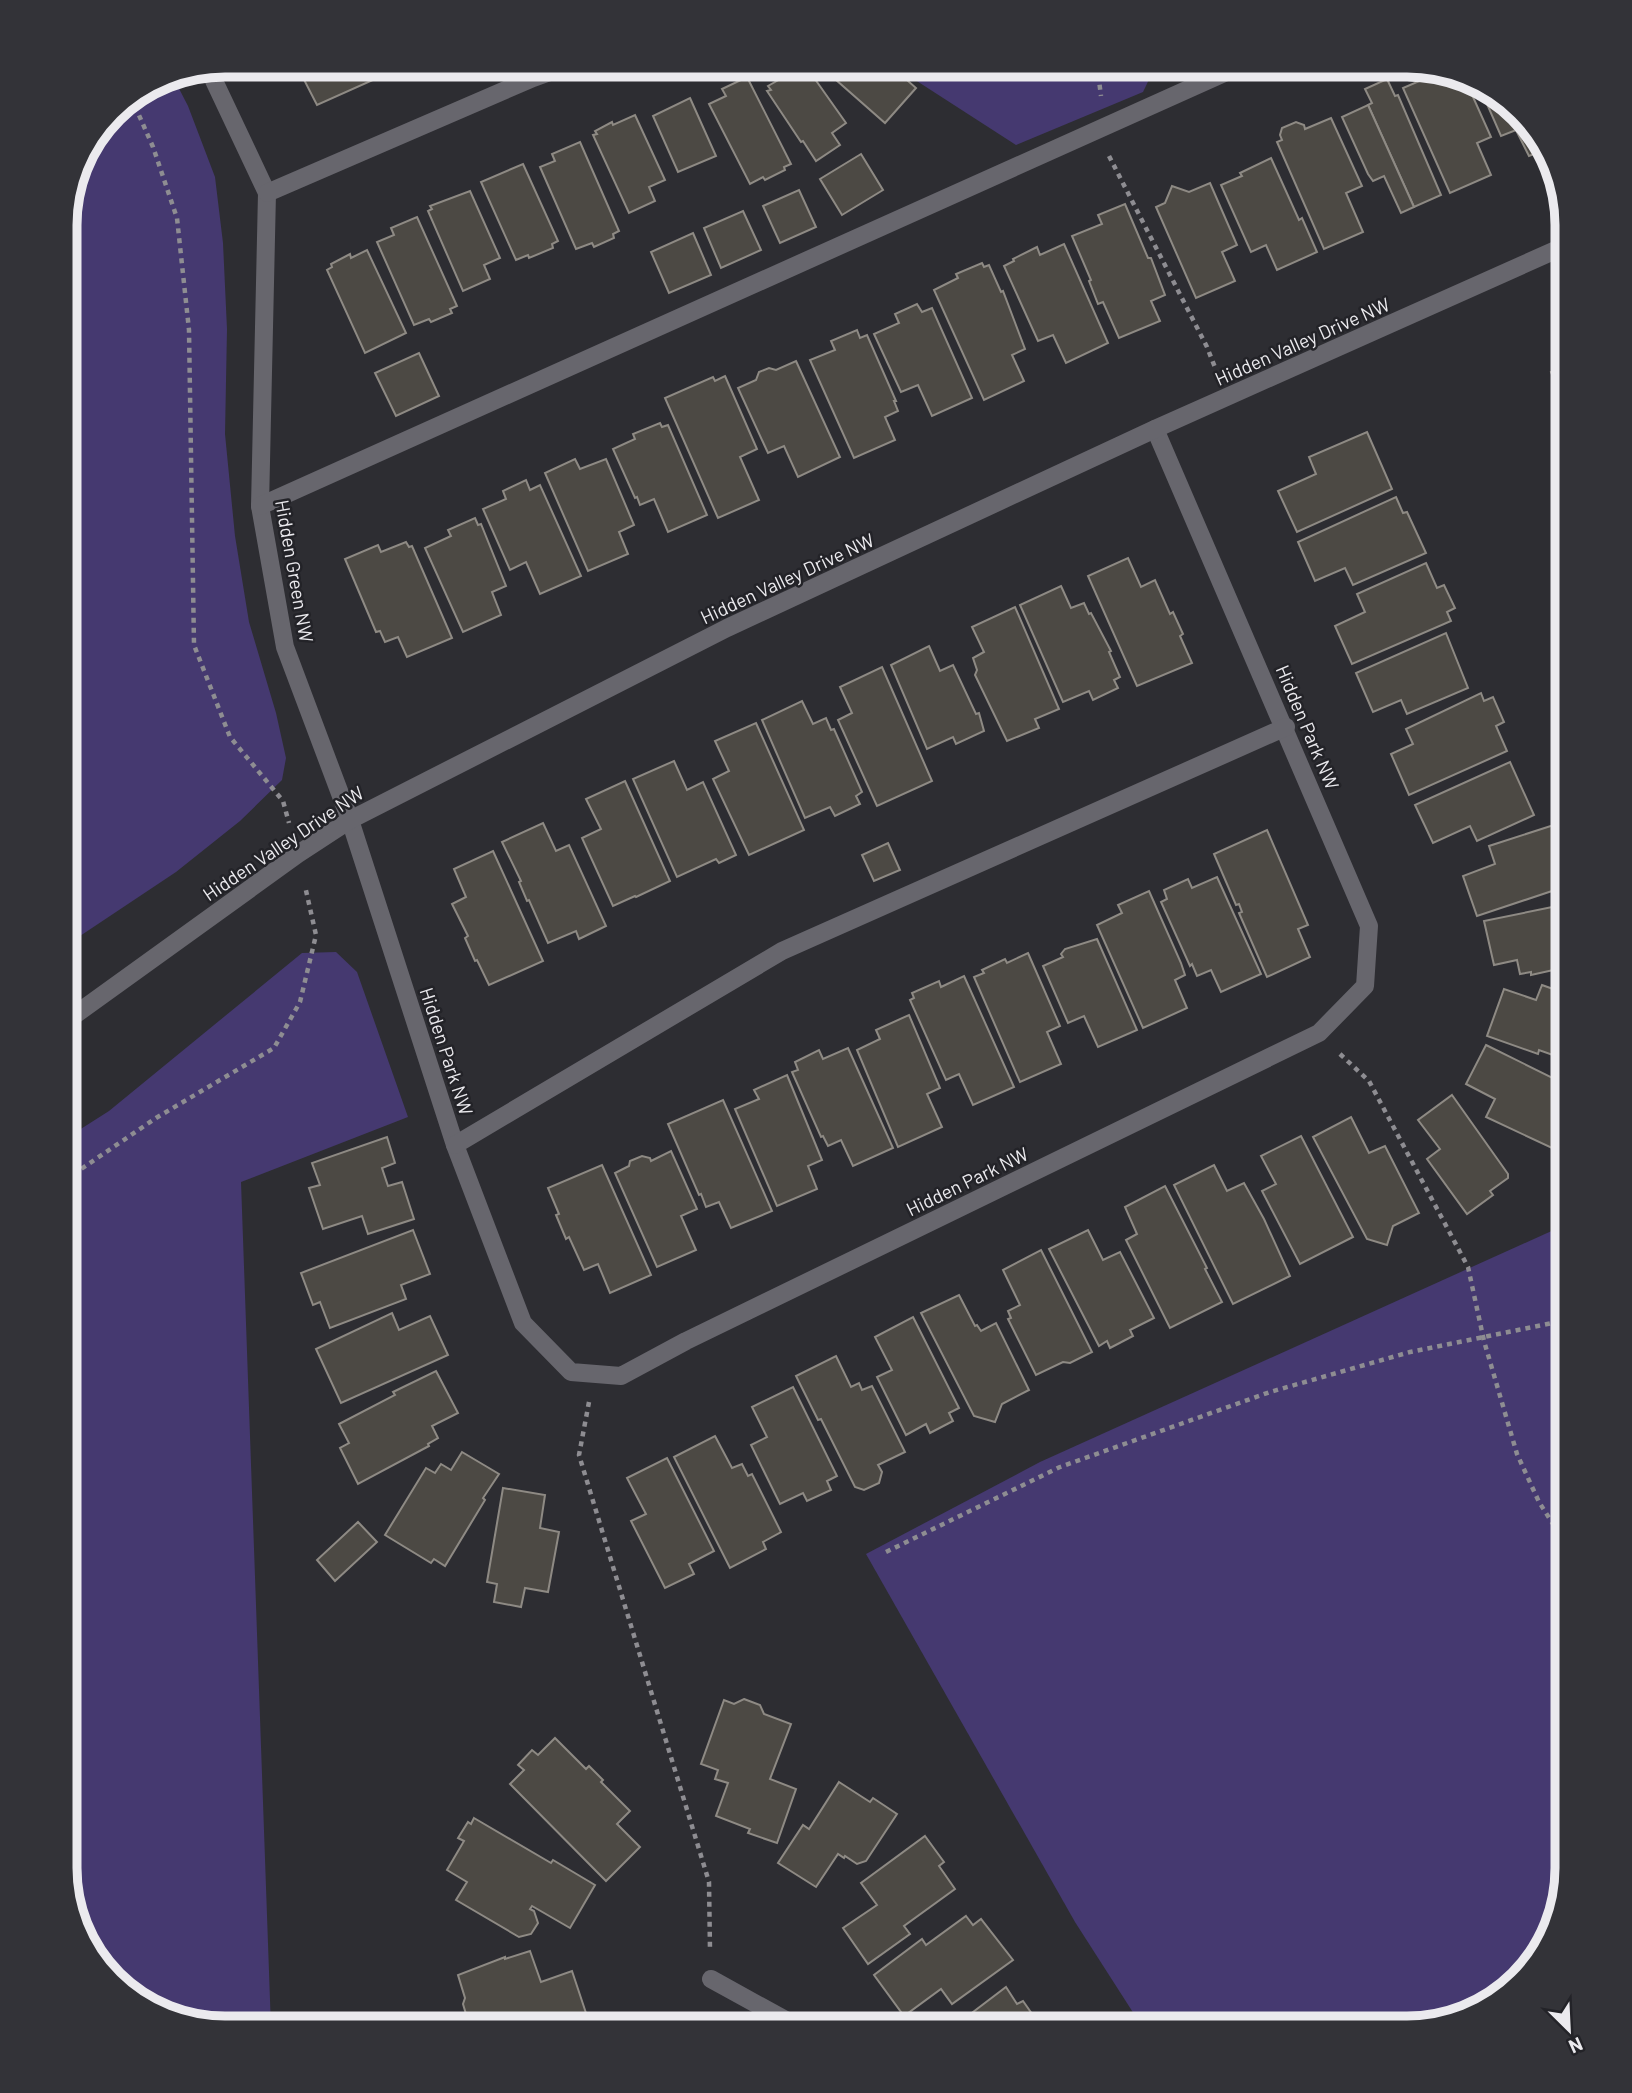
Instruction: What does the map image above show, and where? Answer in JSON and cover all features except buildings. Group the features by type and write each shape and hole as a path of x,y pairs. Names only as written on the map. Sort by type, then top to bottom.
{"street":[{"name":"Hidden Green NW","path":"212,77 267,192 260,506 285,647 350,820"},
{"path":"267,192 516,77"},
{"path":"260,506 1215,77"},
{"name":"Hidden Valley Drive NW","path":"77,1012 298,854 350,820 727,628 1155,429 1555,250"},
{"name":"Hidden Park NW","path":"350,820 455,1145 523,1323 570,1372 621,1376 686,1341 1319,1033 1365,986 1369,926 1286,727 1155,429"},
{"path":"455,1145 782,951 1286,727"},
{"path":"711,1979 778,2016"}],"path":[{"path":"1099,77 1107,153 1207,347 1227,397"},
{"path":"77,1172 156,1118 274,1048 300,1002 316,935 283,801 230,737 194,645 189,330 177,218 153,147 136,108"},
{"path":"1319,1033 1369,1081 1468,1267 1484,1341 1517,1454 1539,1502 1555,1527"},
{"path":"886,1552 1060,1467 1270,1392 1410,1352 1555,1323"},
{"path":"595,1374 579,1455 709,1882 711,1979"}],"shaded area":[{"path":"911,77 1150,77 1143,92 1016,145"},
{"path":"177,85 215,177 223,243 227,329 225,434 235,536 249,622 276,713 286,758 282,780 240,821 176,872 77,938 77,215 88,168 114,127 143,102"},
{"path":"336,952 357,972 408,1117 241,1182 271,2016 206,2015 168,2005 120,1973 92,1934 85,1916 77,1878 77,1131 109,1111 302,953"},
{"path":"1555,1229 1554,1887 1544,1925 1535,1942 1505,1979 1473,2001 1426,2015 1135,2016 1075,1922 866,1554 1040,1462"}]}
